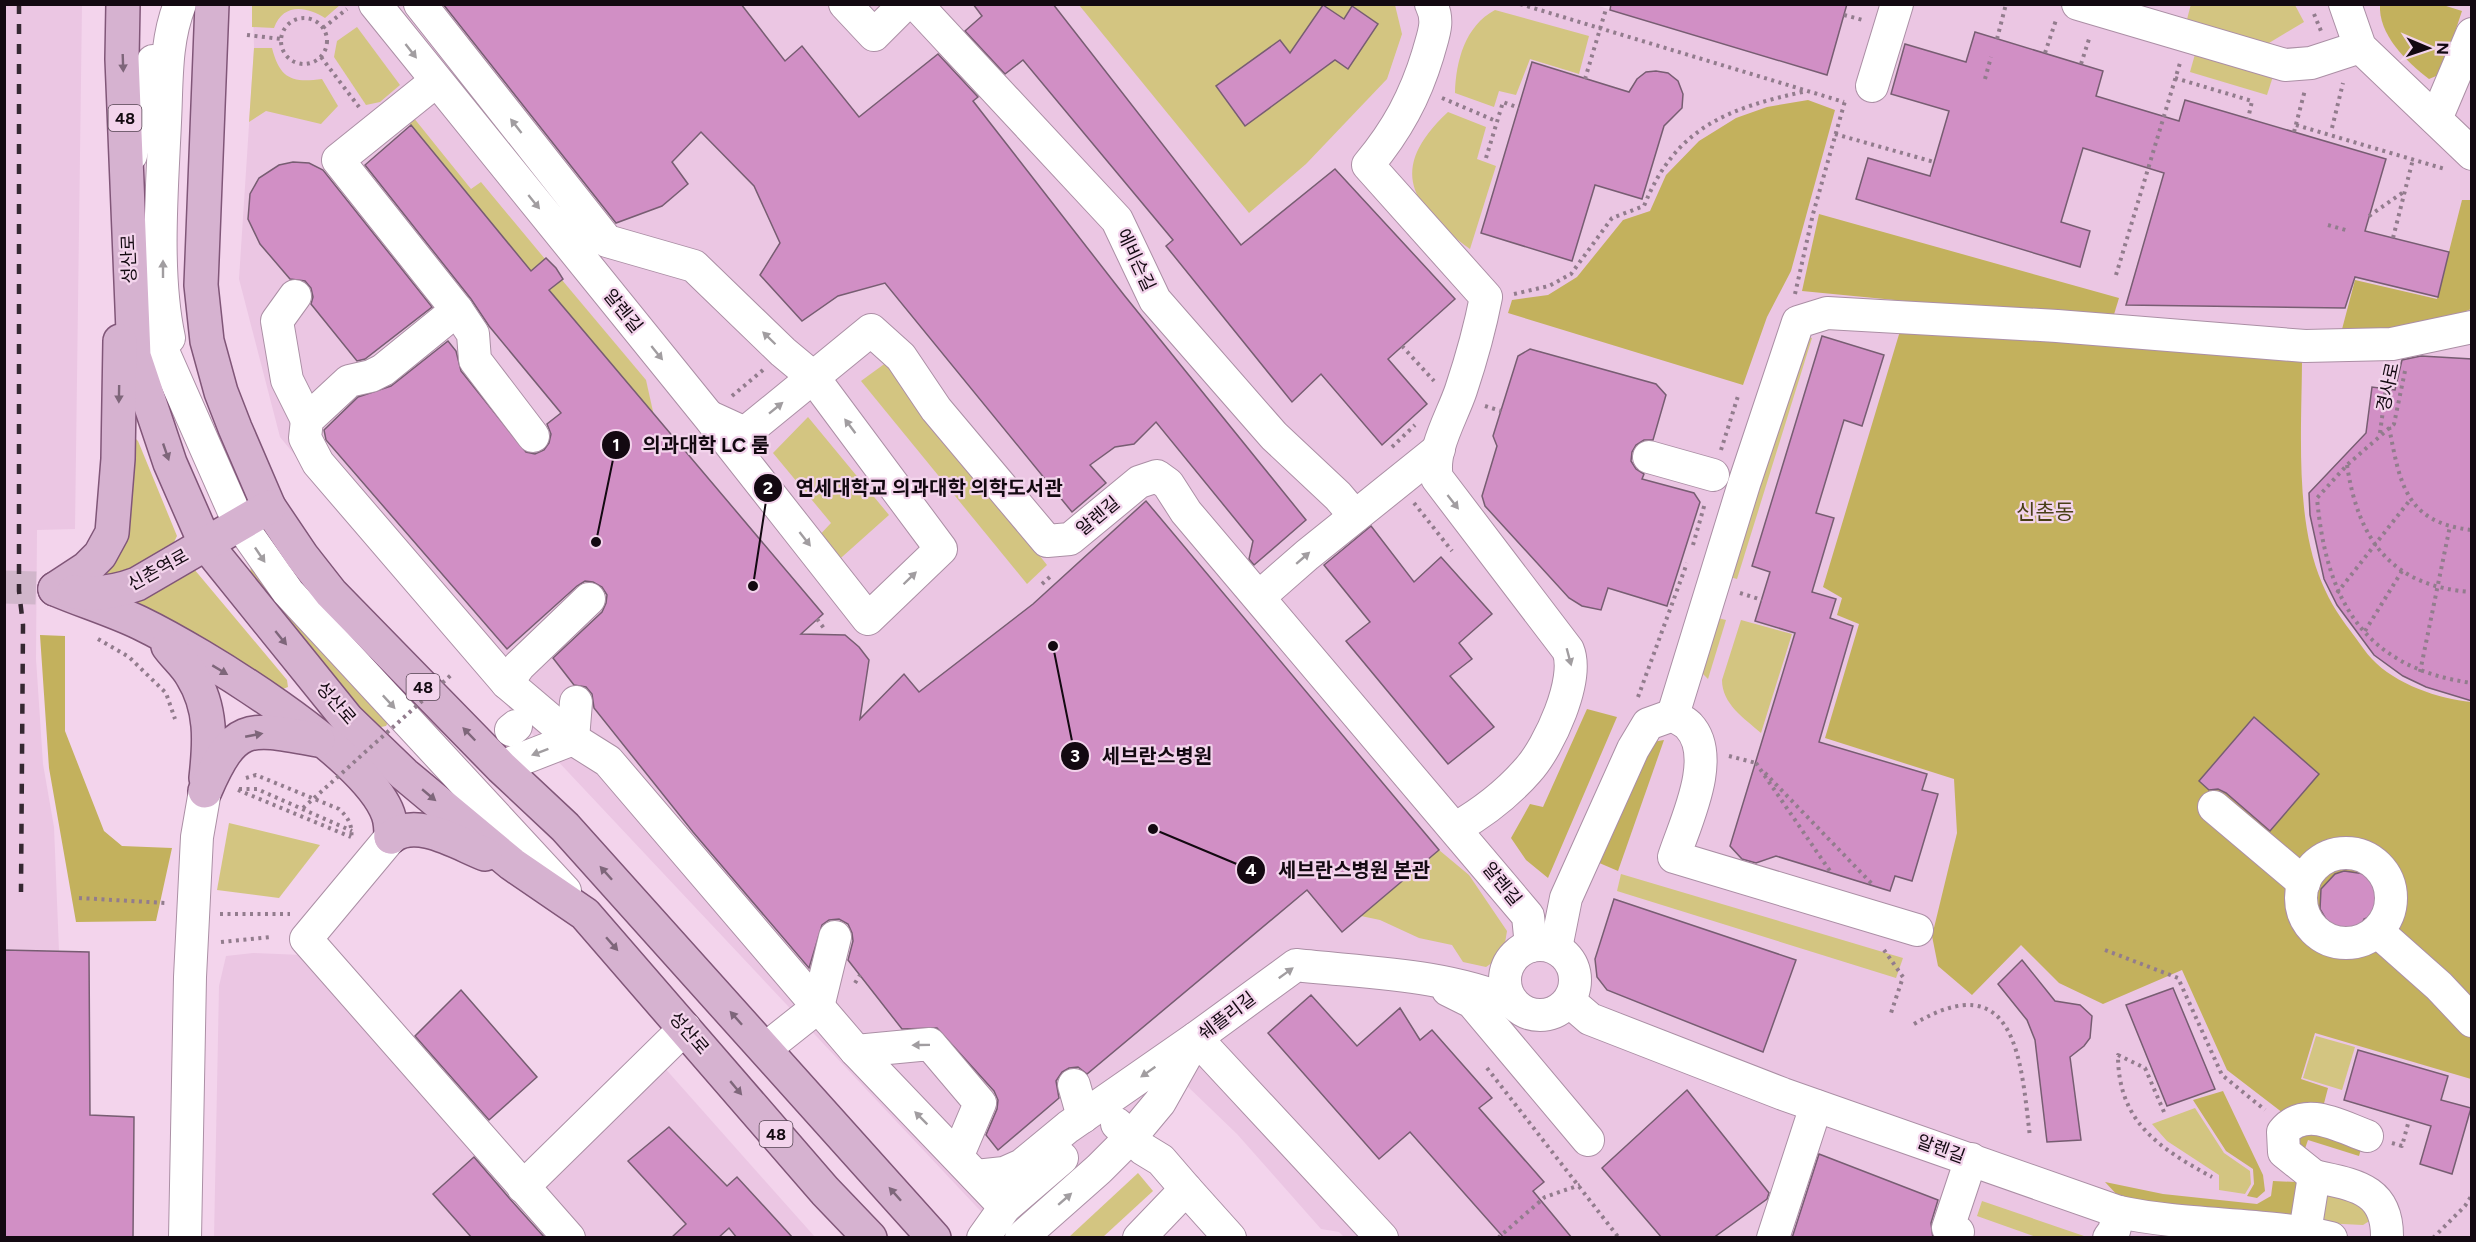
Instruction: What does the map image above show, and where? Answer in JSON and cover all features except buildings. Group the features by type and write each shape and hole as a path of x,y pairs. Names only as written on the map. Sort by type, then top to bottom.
{"main road":[{"name":"성산로","path":"123,4 122,58 128,167 132,335 139,374 170,463 205,543 348,720 404,774 512,864 585,914 825,1191 870,1238"},
{"name":"48","path":"216,11 203,204 201,285 203,315 221,392 269,507 302,556 331,593 501,767 565,827 934,1238"},
{"path":"46,589 93,562 112,533 118,459 119,353 128,231"},
{"name":"신촌역로","path":"46,589 90,594 120,591 155,574 269,507"},
{"path":"46,589 157,631 252,689 326,741 379,797 388,812 391,837"},
{"path":"157,631 192,674 206,707 210,743 205,791"},
{"path":"205,791 224,751 250,734 273,732 326,741 404,774"},
{"path":"391,837 398,831 419,830 512,864"}],"street":[{"path":"128,167 166,4"},
{"path":"180,4 174,21 168,61 162,185 163,312 170,344 194,403 227,457 269,507"},
{"name":"알렌길","path":"375,4 435,82 720,407 868,619 941,549 813,377 871,330 901,357 936,409 1047,541 1070,539 1139,482 1157,476 1168,484 1186,512 1456,828 1528,916 1543,947"},
{"path":"420,4 607,241 694,266 783,352 813,377 745,433"},
{"path":"845,4 874,35 904,4"},
{"name":"에비슨길","path":"916,4 1117,219 1155,300 1274,436 1338,496 1355,516"},
{"path":"1431,4 1437,20 1418,87 1402,120 1368,165 1486,297 1461,392 1439,449 1435,469 1441,487 1568,650 1572,659 1572,674 1561,708 1529,769 1482,813 1456,828"},
{"path":"1872,86 1898,4"},
{"path":"2345,4 2360,47 2436,119 2463,163"},
{"path":"2068,9 2189,36 2285,65 2311,63 2360,47"},
{"path":"2436,119 2472,34"},
{"path":"435,82 331,165 458,310 473,334 475,360 532,436"},
{"path":"129,274 240,524 288,592 585,914"},
{"path":"295,296 277,321 287,380 307,420 305,438 318,463 507,683 587,735 695,841 800,975"},
{"path":"307,420 350,381 371,376 383,369 458,310"},
{"path":"1673,715 1744,484 1798,322 1827,314 2057,326 2305,346 2392,344 2472,327"},
{"path":"720,407 745,433 817,521"},
{"path":"1259,597 1439,449"},
{"path":"1648,457 1713,475"},
{"path":"507,683 519,666 589,599"},
{"path":"576,702 587,735 608,761 855,1051 1005,1207"},
{"path":"1673,715 1690,726 1699,748 1702,768 1674,857 1917,930"},
{"path":"1543,947 1633,749 1648,723 1673,715"},
{"path":"501,767 587,735"},
{"path":"185,1238 191,956 197,837 205,791"},
{"path":"2214,807 2304,883"},
{"path":"391,837 306,939 569,1238"},
{"path":"2350,853 2364,857 2376,865 2385,876 2390,890 2388,912 2377,930 2365,939 2351,943 2336,942 2322,936 2311,926 2304,913 2301,898 2304,883 2311,870 2322,860 2335,854 2350,853"},
{"path":"2377,930 2439,986 2472,1021"},
{"path":"765,1050 818,1007 835,937"},
{"path":"1496,1056 1560,1007 1575,978 1572,966 1543,947 1520,951 1507,970 1505,981 1513,1003"},
{"name":"쉐플리길","path":"1021,1238 1099,1169 1130,1138 1160,1102 1196,1038 1296,965 1428,980 1480,990 1513,1003"},
{"path":"1428,980 1472,1002 1496,1056 1588,1140"},
{"name":"알렌길","path":"1513,1003 1531,1014 1560,1007 1816,1106 1971,1159 2114,1225 2149,1218 2318,1234"},
{"path":"523,1187 685,1028"},
{"path":"967,1166 1004,1173 1022,1165 1196,1038 1382,1238"},
{"path":"855,1051 930,1044 980,1103 967,1166"},
{"path":"1074,1085 1092,1112 1161,1160 1230,1238"},
{"path":"1773,1238 1816,1106"},
{"path":"2367,1136 2317,1119 2302,1118 2288,1126 2283,1132 2284,1152 2314,1176 2349,1184 2377,1198 2383,1207 2387,1238"},
{"path":"983,1238 1005,1207 1074,1147"},
{"path":"1958,1232 1948,1228 1971,1159"},
{"path":"2314,1176 2318,1234"},
{"path":"1139,1238 1186,1189"},
{"path":"1209,1238 1214,1233 1219,1238"}],"path":[{"path":"1520,4 1844,102 1795,288"},
{"path":"1997,39 2006,4"},
{"path":"1585,79 1606,9"},
{"path":"2045,53 2068,9"},
{"path":"323,28 345,11"},
{"path":"1844,15 1867,21"},
{"path":"296,19 311,19 323,28 327,43 321,57 307,65 292,61 282,49 281,39 285,28 296,19"},
{"path":"247,35 281,39"},
{"path":"2116,275 2189,36"},
{"path":"321,57 375,128"},
{"path":"1985,79 1991,57"},
{"path":"2175,78 2252,101 2248,119"},
{"path":"2332,128 2344,78"},
{"path":"2294,132 2308,79"},
{"path":"1486,297 1527,293 1548,286 1571,274 1612,218 1644,206 1654,182 1671,157 1695,134 1729,113 1757,102 1807,91"},
{"path":"1452,102 1496,121"},
{"path":"1486,158 1503,102 1519,108"},
{"path":"2296,125 2414,159 2463,163"},
{"path":"1835,134 1934,162"},
{"path":"2393,238 2414,159"},
{"path":"2369,216 2405,191"},
{"path":"2328,225 2349,231"},
{"path":"1402,346 1438,386"},
{"name":"경사로","path":"2392,426 2406,367"},
{"path":"720,407 764,369"},
{"path":"2380,433 2385,389"},
{"path":"1691,550 1738,396"},
{"path":"2472,530 2450,526 2429,517 2410,500 2402,485 2392,426 2380,433 2317,498 2324,549 2337,593 2365,631 2388,653 2420,672 2472,683"},
{"path":"2347,465 2356,502 2374,544 2386,559 2402,571 2438,588 2472,592"},
{"path":"1399,483 1452,551"},
{"path":"2337,593 2410,500"},
{"path":"2420,672 2450,526"},
{"path":"1636,701 1688,560"},
{"path":"2365,631 2402,571"},
{"path":"1042,584 1052,575"},
{"path":"1740,593 1762,600"},
{"path":"817,619 826,630"},
{"path":"92,636 129,657 166,693 176,723"},
{"path":"303,808 451,675"},
{"path":"1836,880 1756,763 1876,888"},
{"path":"349,846 351,837 352,831 348,818 339,808 256,775 244,778 237,789 351,837"},
{"path":"257,789 352,831"},
{"path":"303,808 305,819"},
{"path":"80,898 174,903"},
{"path":"212,910 225,914 293,914"},
{"path":"1883,948 1903,977 1890,1016"},
{"path":"2105,950 2178,978 2222,1075 2288,1126"},
{"path":"1914,1024 1943,1009 1977,1003 1994,1012 2013,1037 2022,1068 2030,1137"},
{"path":"2164,1112 2145,1068 2118,1055 2118,1074 2124,1095 2145,1133 2168,1153 2212,1178"},
{"path":"1496,1056 1580,1185 1619,1238"},
{"path":"2402,1146 2409,1120"},
{"path":"1498,1238 1545,1197 1580,1185"},
{"path":"2433,1238 2465,1206 2472,1195"}],"shaded area":[{"path":"5,4 82,5 75,529 37,530 36,659 43,764 54,827 59,951 5,950"},
{"path":"252,4 340,5 325,18 303,9 289,11 283,14 274,28 252,27"},
{"path":"1592,4 1826,75 1847,5 2471,5 2471,1237 1344,1237 1339,1232 1321,1229 1237,1134 1184,1083 1021,1237 1005,1237 522,723 407,592 280,437 239,279 254,48 253,5"},
{"path":"2191,4 2295,5 2304,22 2259,49 2185,27"},
{"path":"2380,4 2443,5 2462,11 2441,74 2429,79 2395,47 2384,26"},
{"path":"1079,5 1395,5 1402,34 1387,79 1306,164 1249,213"},
{"path":"1495,10 1589,36 1579,74 1530,59 1516,95 1499,91 1494,107 1455,93 1457,69 1469,35 1476,25"},
{"path":"357,27 400,85 380,102 366,105 334,57 337,41"},
{"path":"2197,47 2275,70 2267,95 2190,72"},
{"path":"254,48 272,48 279,66 289,77 303,80 322,79 338,106 321,124 266,111 249,122"},
{"path":"1808,100 1835,110 1791,271 1767,317 1743,385 1508,313 1512,300 1548,295 1577,277 1623,220 1650,211 1666,175 1699,141 1736,118 1767,107"},
{"path":"409,112 471,189 481,182 545,259 531,271 403,116"},
{"path":"1448,112 1486,127 1477,159 1496,166 1470,249 1433,218 1421,202 1414,186 1412,169 1417,152 1429,133"},
{"path":"2462,200 2471,200 2471,309 2431,326 2341,333 2355,280 2437,299"},
{"path":"1819,214 2119,298 2112,321 1802,291"},
{"path":"562,280 646,380 654,416 549,290"},
{"path":"1900,331 2302,356 2303,501 2313,558 2325,590 2345,624 2382,668 2418,689 2445,698 2471,702 2471,1079 2315,1033 2301,1079 2328,1088 2321,1115 2283,1113 2227,1070 2182,970 2103,1004 2059,983 2021,945 1972,995 1938,966 1932,936 1957,833 1954,779 1825,738 1859,624 1837,615 1842,598 1823,587"},
{"path":"1805,336 1812,338 1737,579 1730,577"},
{"path":"887,362 1047,565 1027,584 861,381"},
{"path":"808,417 889,515 833,565 815,540 831,523 773,453"},
{"path":"131,434 138,441 177,536 174,542 115,579 105,576 116,562 121,548"},
{"path":"251,566 390,719 386,726 376,728 372,724 250,574"},
{"path":"194,569 287,680 288,687 283,689 276,686 163,615 134,605 135,599"},
{"path":"1718,618 1726,620 1708,679 1701,672"},
{"path":"1741,620 1792,634 1761,733 1735,710 1723,689 1722,680"},
{"path":"40,635 65,636 65,731 104,831 122,846 172,848 156,921 76,922 49,768"},
{"path":"1587,709 1617,717 1548,878 1526,860 1511,838 1530,804 1543,807"},
{"path":"1664,740 1618,871 1597,862 1647,743"},
{"path":"229,823 320,845 279,898 217,890"},
{"path":"1439,850 1469,875 1507,931 1503,955 1486,967 1463,962 1452,945 1419,938 1380,920 1361,916"},
{"path":"1621,874 1903,958 1896,978 1617,891"},
{"path":"253,953 302,955 558,1238 214,1238 219,986 226,956"},
{"path":"2316,1036 2355,1047 2342,1090 2303,1078"},
{"path":"663,1066 815,1237 579,1237 537,1192"},
{"path":"2223,1091 2263,1175 2265,1191 2257,1198 2247,1196 2254,1184 2253,1169 2226,1151 2193,1100"},
{"path":"2195,1108 2224,1153 2250,1171 2251,1184 2245,1194 2219,1190 2219,1175 2167,1141 2152,1124"},
{"path":"2294,1127 2363,1142 2359,1156 2308,1140 2302,1157"},
{"path":"1138,1173 1153,1191 1103,1237 1069,1237"},
{"path":"2273,1181 2297,1182 2294,1216 2268,1217 2120,1198 2105,1182 2163,1194 2257,1204 2271,1196"},
{"path":"2324,1191 2364,1201 2371,1220 2363,1225 2322,1223"},
{"path":"1982,1201 2084,1236 2036,1237 1977,1216"}],"tunnel":[{"path":"4,587 36,588"}],"railway":[{"path":"19,4 19,591 23,625 21,892"}],"place":[{"name":"의과대학 LC 룸","path":"596,542"},
{"name":"연세대학교 의과대학 의학도서관","path":"753,586"},
{"name":"세브란스병원","path":"1053,646"},
{"name":"세브란스병원 본관","path":"1153,829"}],"district":[{"name":"신촌동","path":"2045,511"}]}
